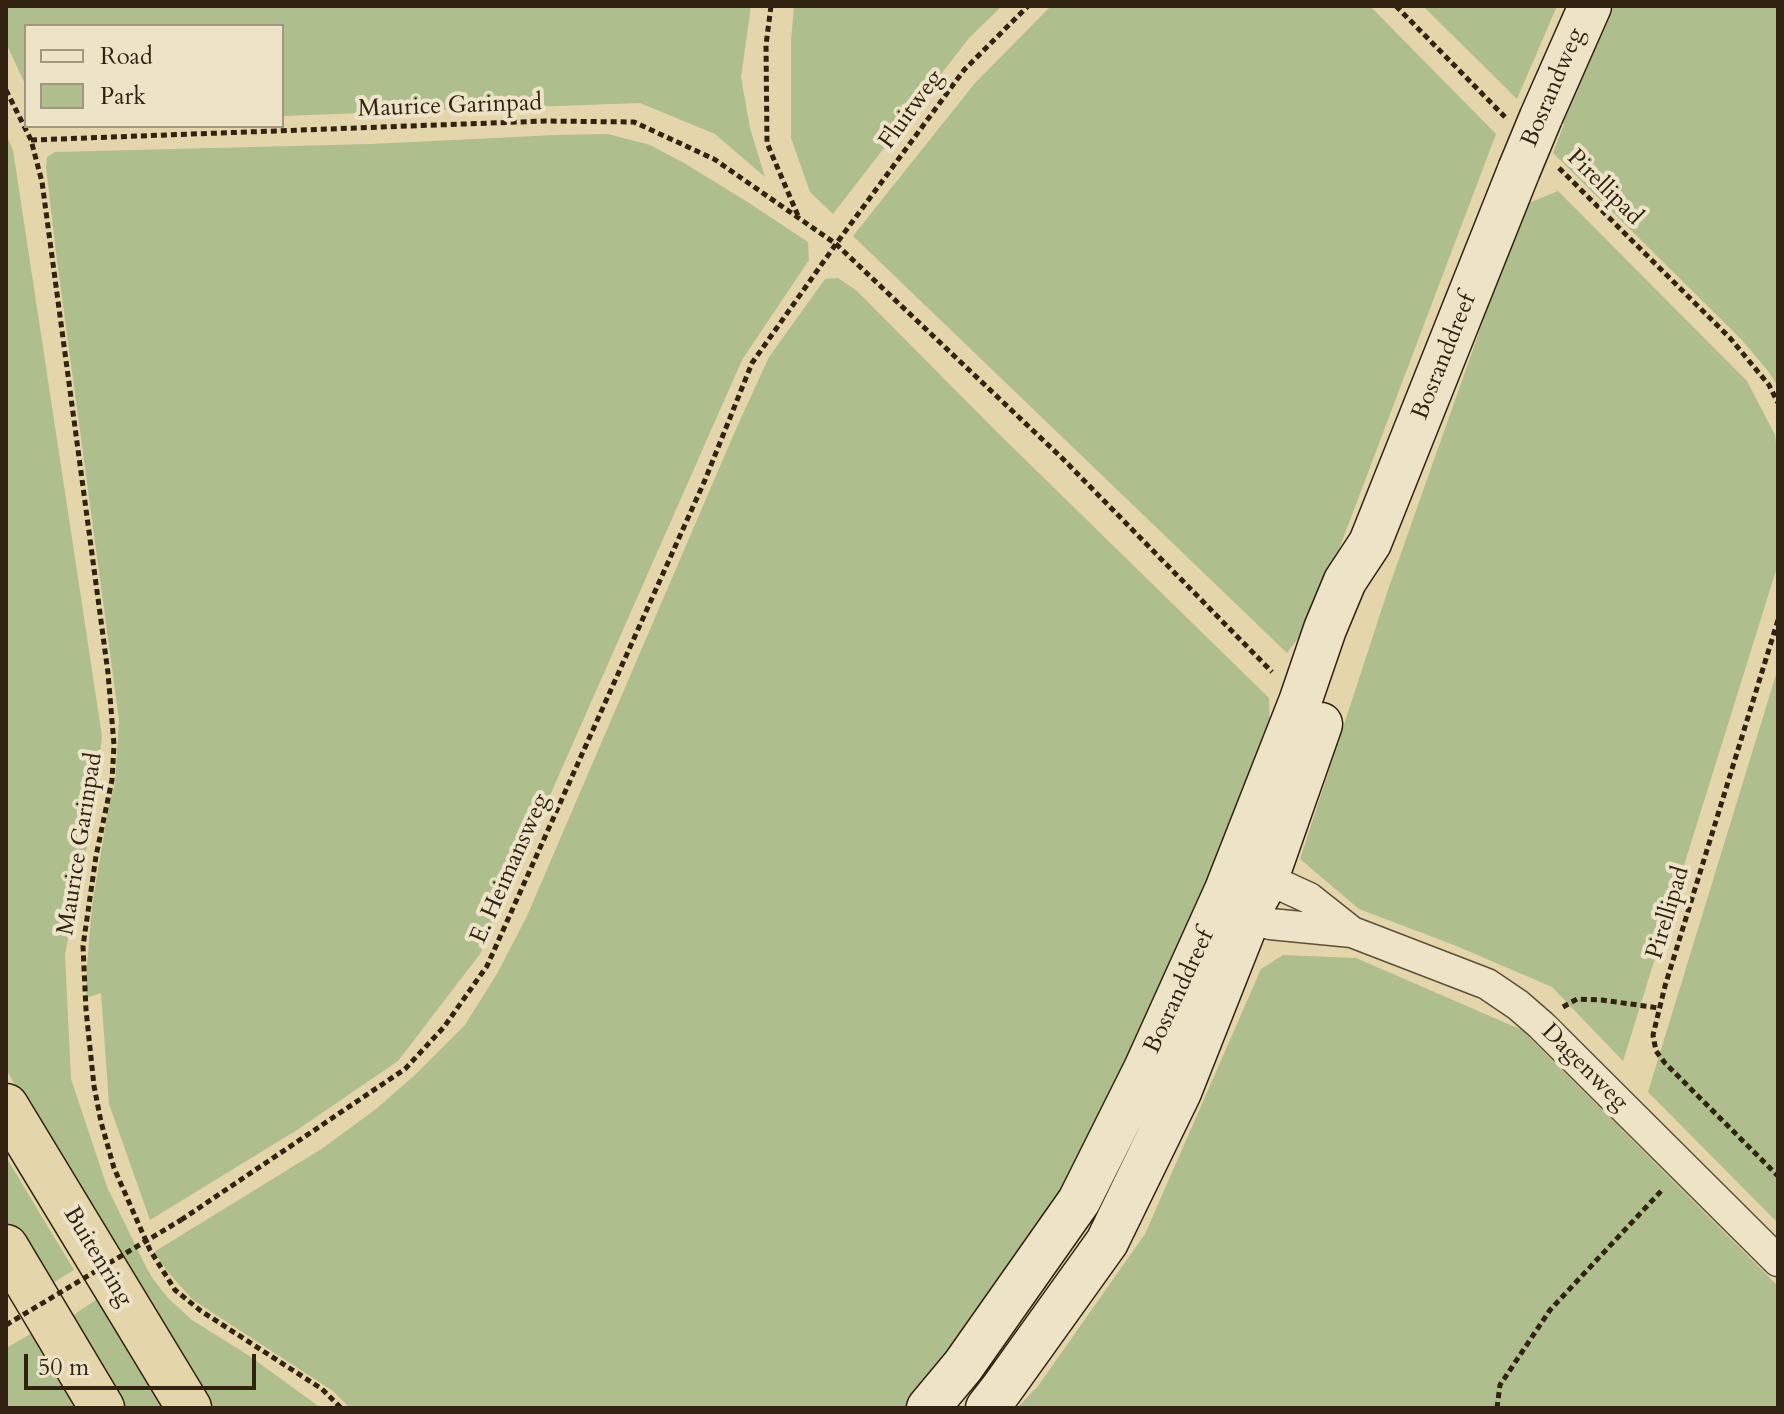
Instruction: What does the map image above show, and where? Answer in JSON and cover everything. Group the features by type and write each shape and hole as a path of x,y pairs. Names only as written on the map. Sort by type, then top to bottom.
{"highway":[{"name":"Buitenring","path":"6,1106 189,1408"},
{"path":"6,1247 102,1408"}],"main road":[{"name":"Bosrandweg","path":"1539,168 1523,117 1590,6"},
{"name":"Bosranddreef","path":"928,1408 963,1366 1079,1201 1145,1069 1247,897 1300,702 1325,629 1345,581 1370,543 1539,168"},
{"name":"Bosranddreef","path":"987,1408 1107,1242 1180,1092 1247,897 1362,606 1370,543"}],"street":[{"name":"Dagenweg","path":"1247,897 1270,924 1352,932 1487,984 1518,1005 1778,1261"}],"path":[{"path":"771,6 766,45 767,143 800,219"},
{"name":"Fluitweg","path":"836,244 964,70 1028,6"},
{"path":"1396,6 1523,117"},
{"name":"Maurice Garinpad","path":"6,90 24,126"},
{"name":"Maurice Garinpad","path":"31,140 545,121 634,122 714,159 836,244 1063,459 1300,702"},
{"name":"Maurice Garinpad","path":"25,128 42,182 108,673 114,745 112,780 96,856 83,946 86,1010 101,1122 114,1168 150,1250 175,1290 201,1311 322,1389 341,1408"},
{"name":"Pirellipad","path":"1539,168 1730,338 1769,385 1778,403"},
{"name":"E. Heimansweg","path":"6,1325 181,1220 405,1069 444,1027 487,966 705,480 752,363 836,244"},
{"name":"Pirellipad","path":"1778,620 1653,1035 1656,1051 1665,1063 1778,1176"},
{"path":"1541,1025 1577,999 1659,1008"},
{"path":"1497,1408 1500,1385 1550,1310 1683,1167"}],"green space":[{"path":"6,6 751,6 741,77 750,128 765,177 715,134 640,103 284,116 284,24 24,24 24,82 6,43"},
{"path":"794,6 1002,6 969,38 833,214 810,192 791,138"},
{"path":"1051,6 1370,6 1496,134 1313,618 1287,653 853,236 975,83"},
{"path":"1423,6 1557,6 1517,99"},
{"path":"1614,6 1778,6 1778,386 1742,340 1553,153 1564,124 1557,123"},
{"path":"608,134 650,145 746,201 808,242 809,260 742,360 480,954 398,1061 297,1130 150,1220 109,1104 101,993 86,998 92,906 115,783 119,720 56,253 47,157 55,152"},
{"path":"6,135 13,150 102,736 91,827 65,954 71,1079 107,1187 153,1279 192,1320 248,1355 321,1408 213,1408 6,1069"},
{"path":"1558,191 1747,381 1775,435 1778,460 1778,564 1623,1061 1552,987 1359,909 1300,859 1388,590 1524,205"},
{"path":"838,278 857,291 1269,698 1270,738 1074,1185 916,1408 350,1408 333,1391 193,1300 154,1252 323,1148 376,1109 465,1025 498,972 527,916 769,357 825,279"},
{"path":"1778,668 1778,1223 1648,1092"},
{"path":"1283,955 1356,958 1522,1030 1778,1286 1778,1408 1017,1408 1038,1386 1145,1234 1261,969"},
{"path":"6,1157 74,1270 43,1289 6,1228"},
{"path":"100,1297 169,1408 116,1408 63,1322"},
{"path":"34,1332 80,1408 6,1408 6,1348"}]}
